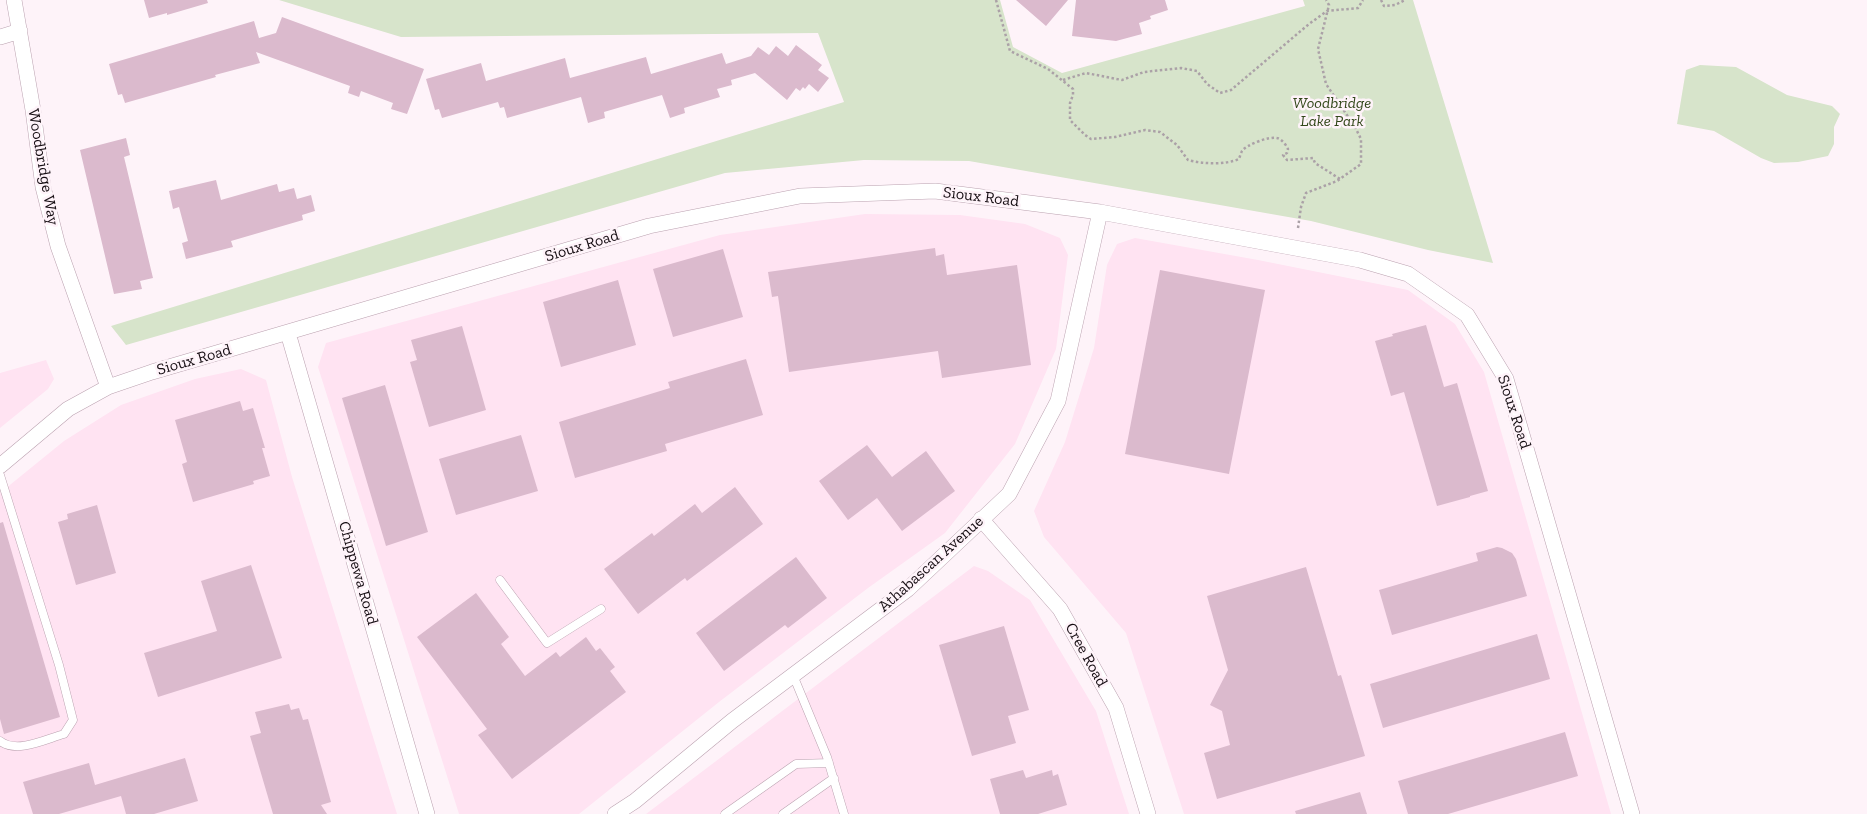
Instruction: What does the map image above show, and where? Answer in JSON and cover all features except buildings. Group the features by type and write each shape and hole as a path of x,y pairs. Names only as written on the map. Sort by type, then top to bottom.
{"street":[{"name":"Woodbridge Way","path":"14,0 43,187 58,246 108,387"},
{"path":"0,37 20,31"},
{"name":"Sioux Road","path":"0,466 68,409 108,387 152,372 649,226 800,196 935,191 1100,212 1370,263 1408,274 1466,315 1506,379 1632,814"},
{"name":"Athabascan Avenue","path":"615,814 635,801 732,721 908,589 1009,494 1058,401 1100,212"},
{"name":"Chippewa Road","path":"288,333 427,814"},
{"name":"Cree Road","path":"981,519 1065,617 1116,708 1148,814"}],"lane":[{"path":"0,475 60,665 73,720 64,734 18,747 3,744 0,741"},
{"path":"500,580 547,643 602,609"},
{"path":"793,675 834,778 843,812 835,814"},
{"path":"725,814 796,764 829,763"},
{"path":"783,814 834,778"}],"path":[{"path":"996,0 1010,51 1048,69 1073,88 1074,95 1070,103 1070,120 1085,136 1091,139 1115,137 1145,130 1160,132 1177,145 1188,160 1208,164 1232,162 1240,159 1242,150 1249,145 1276,138 1284,142 1288,149 1287,153 1283,156 1286,160 1313,158 1315,162 1339,180"},
{"path":"1298,228 1301,207 1306,194 1339,180 1361,164 1361,139 1326,84 1318,49 1329,5 1326,0"},
{"path":"1064,80 1086,73 1122,80 1144,72 1181,68 1197,71 1207,84 1220,93 1231,90 1309,24 1327,12 1358,8 1363,0"},
{"path":"1381,0 1384,6 1396,5 1405,0"}],"shaded area":[{"path":"865,214 960,215 1025,224 1060,238 1068,255 1056,349 1015,444 945,533 868,588 719,702 579,814 459,814 318,367 326,343 720,235"},
{"path":"1135,238 1408,290 1455,324 1484,372 1611,814 1184,814 1126,633 1044,537 1034,511 1065,442 1094,348 1107,265 1117,244"},
{"path":"46,360 54,379 48,389 0,428 0,373"},
{"path":"241,369 266,380 292,477 397,814 0,814 0,493 64,441 121,405 195,379"},
{"path":"974,566 988,571 1030,600 1096,711 1129,814 646,814"}],"green space":[{"name":"Woodbridge Lake Park","path":"279,0 1000,0 1013,47 1062,73 1305,6 1303,0 1413,0 1493,263 1428,250 1311,221 969,161 864,160 725,173 126,345 111,326 844,102 818,33 401,37"},
{"path":"1700,65 1736,67 1787,95 1832,106 1840,114 1834,127 1834,144 1828,156 1798,162 1774,163 1761,158 1714,131 1677,124 1686,70"}]}
